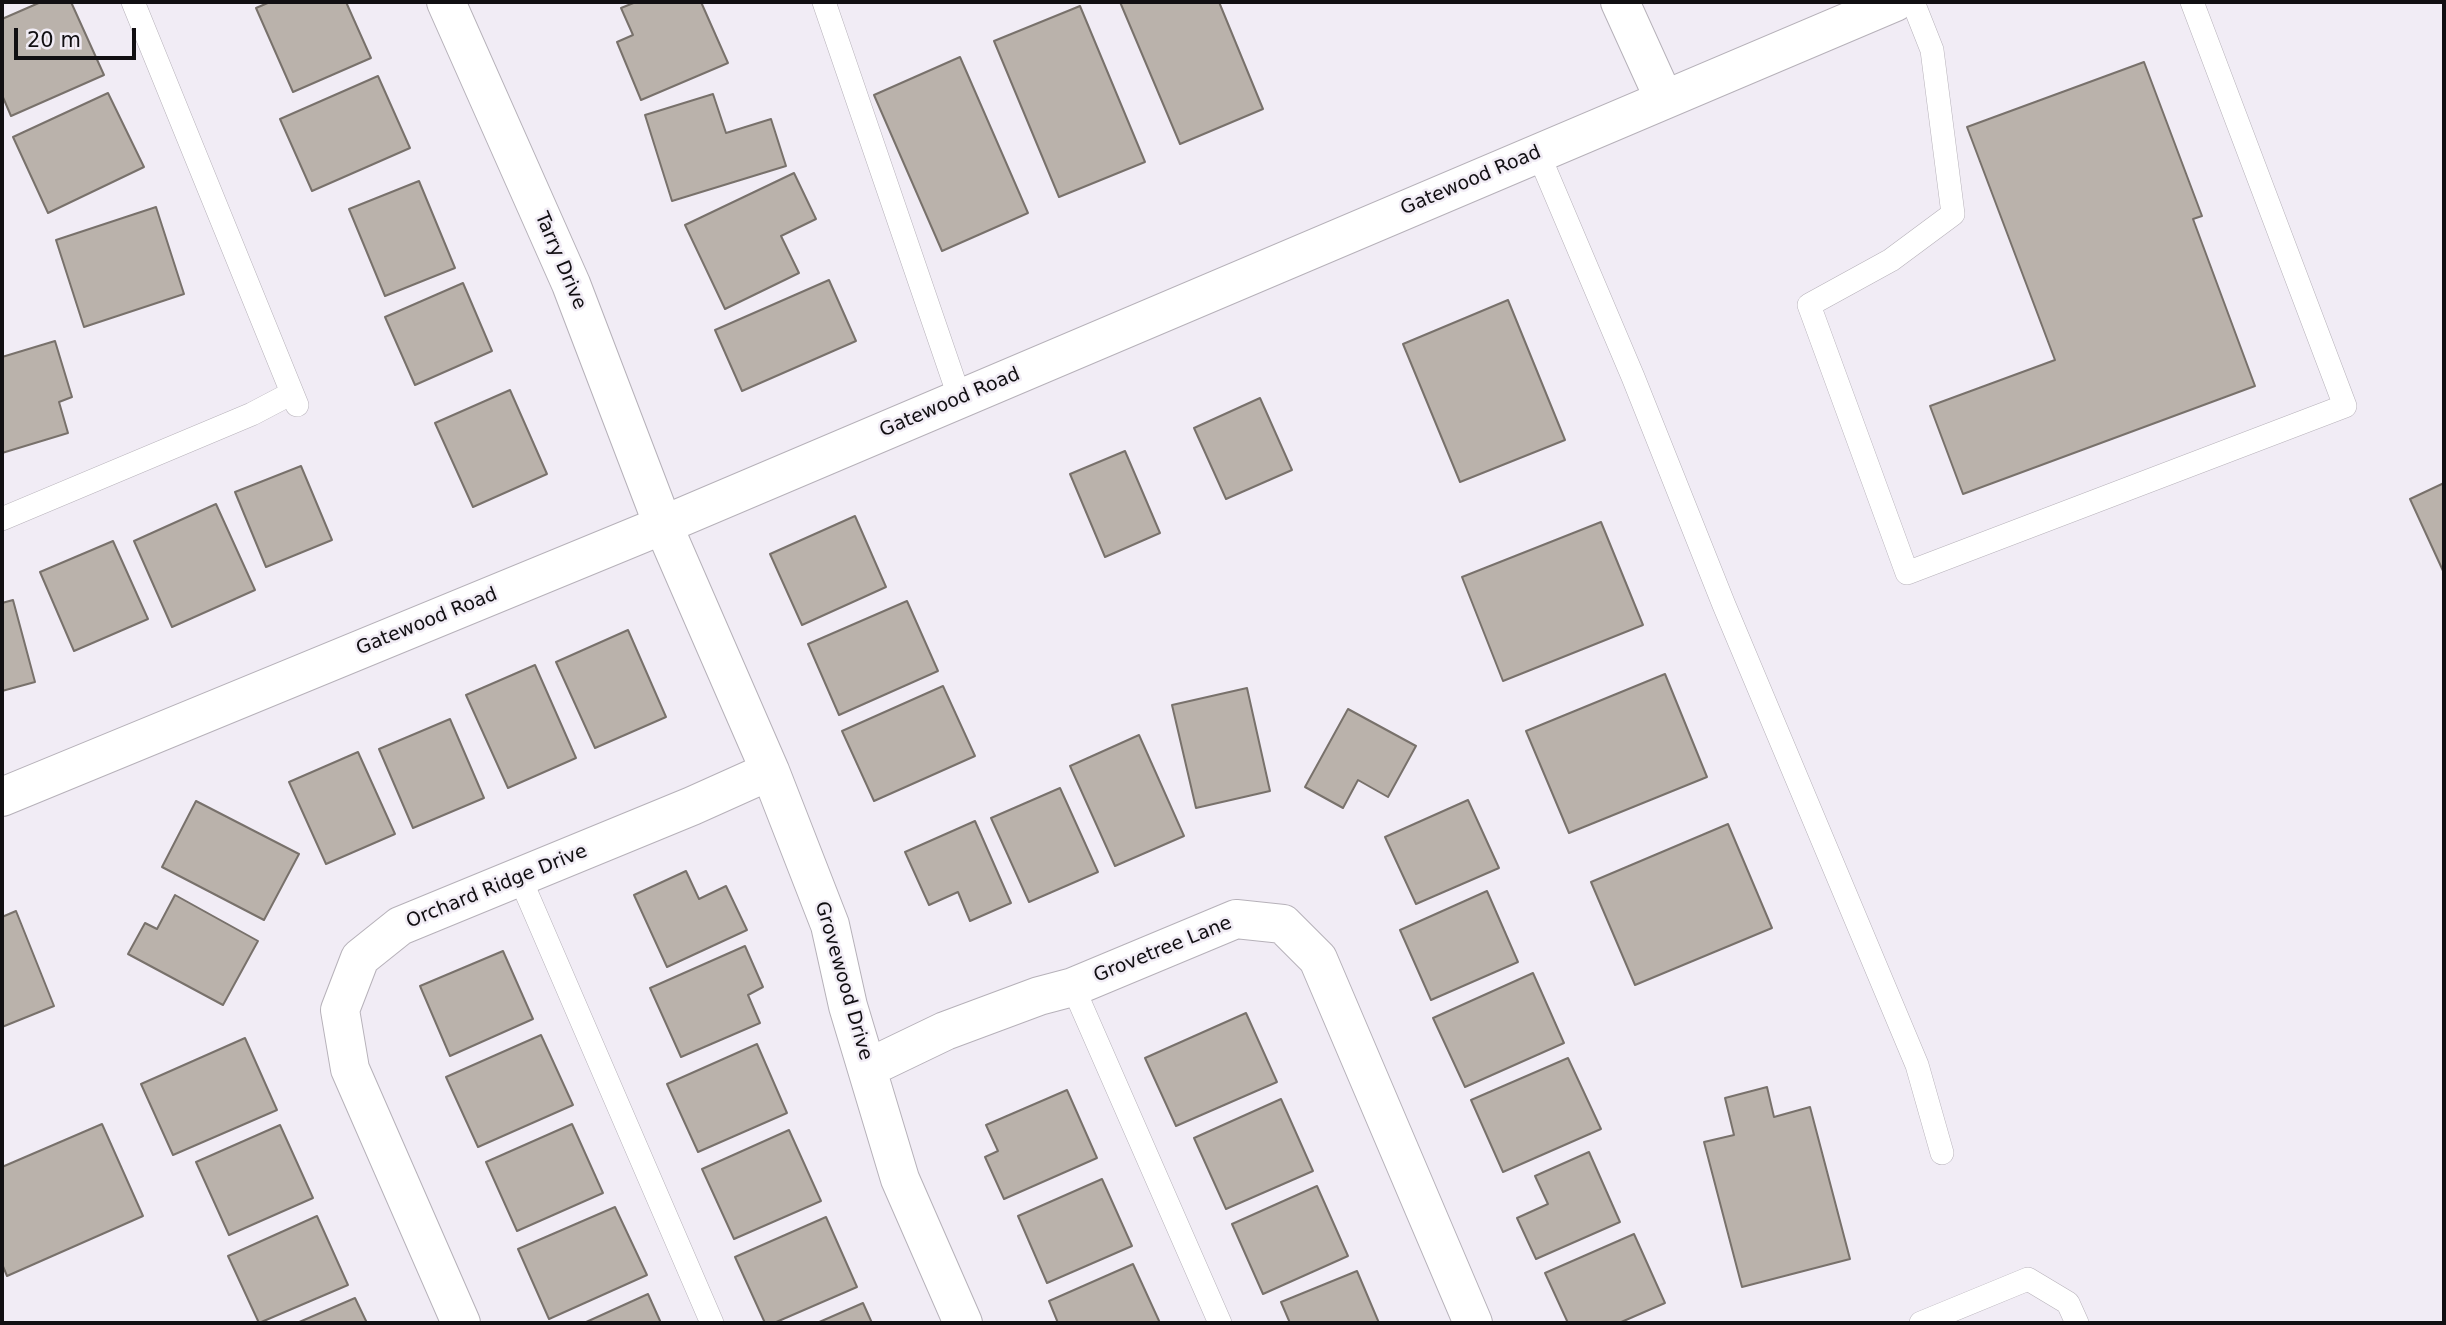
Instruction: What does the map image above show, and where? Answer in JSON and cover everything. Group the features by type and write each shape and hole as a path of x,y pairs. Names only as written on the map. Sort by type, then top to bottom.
{"street":[{"name":"Tarry Drive","path":"446,2 571,284 663,526"},
{"path":"1620,2 1664,99"},
{"name":"Gatewood Road","path":"2,797 663,526 1895,2"},
{"name":"Grovewood Drive","path":"663,526 770,771 830,925 848,1006 900,1179 963,1323"},
{"name":"Orchard Ridge Drive","path":"461,1323 350,1069 340,1010 360,958 400,926 770,771"},
{"name":"Grovetree Lane","path":"868,1068 945,1031 1039,996 1073,987 1236,919 1283,924 1318,959 1473,1323"}],"lane":[{"path":"2,519 252,414 295,399 133,2"},
{"path":"824,2 960,399"},
{"path":"1913,2 1932,50 1953,214 1891,260 1809,305 1908,573 2345,406 2192,2"},
{"path":"1538,153 1917,1065 1941,1153"},
{"path":"520,878 712,1323"},
{"path":"1073,987 1220,1323"},
{"path":"1921,1323 2028,1279 2068,1303 2077,1323"}],"building":[{"path":"41,2 71,2 104,75 11,116 2,95 2,19"},
{"path":"270,2 346,2 371,58 293,92 256,8"},
{"path":"636,2 701,2 728,63 641,100 617,42 633,35 621,8"},
{"path":"1120,2 1219,2 1263,109 1180,144"},
{"path":"1080,6 1145,162 1059,197 994,41"},
{"path":"960,57 1028,213 942,251 874,95"},
{"path":"2144,62 2202,216 2193,219 2255,386 1963,494 1930,406 2055,360 1967,127"},
{"path":"378,76 410,148 312,191 280,119"},
{"path":"108,93 144,167 48,213 13,137"},
{"path":"713,94 726,133 771,119 786,166 672,201 645,115"},
{"path":"794,173 816,219 781,236 799,273 725,309 685,225"},
{"path":"419,181 455,268 385,296 349,209"},
{"path":"156,207 184,294 84,327 56,240"},
{"path":"829,280 856,341 742,391 715,330"},
{"path":"463,283 492,351 415,385 385,317"},
{"path":"1508,300 1565,440 1460,482 1403,344"},
{"path":"55,341 72,397 59,402 68,433 2,453 2,357"},
{"path":"510,390 547,474 473,507 435,423"},
{"path":"1260,398 1292,470 1226,499 1194,428"},
{"path":"1125,451 1160,533 1105,557 1070,474"},
{"path":"301,466 332,540 266,567 235,492"},
{"path":"2444,483 2444,573 2410,499"},
{"path":"216,504 255,590 172,627 134,541"},
{"path":"855,516 886,587 802,625 770,554"},
{"path":"1601,522 1643,625 1503,681 1462,577"},
{"path":"113,541 148,619 74,651 40,572"},
{"path":"13,600 35,682 2,691 2,603"},
{"path":"907,601 938,671 839,715 808,644"},
{"path":"628,630 666,717 595,748 556,662"},
{"path":"535,665 576,758 508,788 466,695"},
{"path":"1665,674 1707,777 1569,833 1526,731"},
{"path":"943,686 975,756 874,801 842,731"},
{"path":"1247,688 1270,791 1196,808 1172,705"},
{"path":"1348,709 1416,746 1388,797 1358,780 1343,808 1305,787"},
{"path":"450,719 484,798 413,828 379,749"},
{"path":"1139,735 1184,836 1115,866 1070,766"},
{"path":"358,752 395,834 326,864 289,782"},
{"path":"1060,788 1098,872 1029,902 991,818"},
{"path":"1468,800 1499,868 1416,904 1385,837"},
{"path":"196,801 299,854 264,920 162,867"},
{"path":"975,821 1011,903 970,921 958,892 929,905 905,852"},
{"path":"1728,824 1772,928 1635,985 1591,882"},
{"path":"686,871 699,899 726,886 747,930 667,967 634,895"},
{"path":"1487,891 1518,962 1431,1000 1400,930"},
{"path":"175,895 258,941 223,1005 128,954 145,923 157,929"},
{"path":"16,911 54,1006 2,1027 2,917"},
{"path":"745,946 763,987 748,995 760,1023 681,1057 650,988"},
{"path":"503,951 533,1019 450,1056 420,986"},
{"path":"1533,973 1564,1043 1465,1087 1433,1018"},
{"path":"1246,1013 1277,1082 1176,1126 1145,1058"},
{"path":"541,1035 573,1105 478,1147 446,1077"},
{"path":"245,1038 277,1110 173,1155 141,1084"},
{"path":"757,1044 787,1113 698,1152 667,1084"},
{"path":"1568,1058 1601,1129 1503,1172 1471,1100"},
{"path":"1767,1087 1774,1117 1810,1107 1850,1259 1742,1287 1704,1142 1734,1135 1725,1098"},
{"path":"1067,1090 1097,1158 1004,1199 985,1157 998,1151 986,1125"},
{"path":"1281,1099 1313,1171 1226,1209 1194,1138"},
{"path":"102,1124 143,1216 7,1276 2,1264 2,1167"},
{"path":"572,1124 603,1193 517,1231 486,1162"},
{"path":"280,1125 313,1198 229,1235 196,1162"},
{"path":"789,1130 821,1201 734,1239 702,1169"},
{"path":"1589,1152 1620,1222 1536,1259 1517,1218 1548,1204 1535,1176"},
{"path":"1102,1179 1132,1246 1047,1283 1018,1216"},
{"path":"1317,1186 1348,1256 1263,1294 1232,1224"},
{"path":"615,1207 647,1275 549,1319 518,1249"},
{"path":"317,1216 348,1285 259,1323 228,1256"},
{"path":"826,1217 857,1287 774,1323 765,1323 735,1257"},
{"path":"1634,1234 1665,1303 1619,1323 1568,1323 1545,1273"},
{"path":"1133,1264 1160,1323 1058,1323 1049,1301"},
{"path":"1357,1271 1379,1323 1290,1323 1281,1302"},
{"path":"648,1294 661,1323 584,1323"},
{"path":"355,1298 367,1323 297,1323"},
{"path":"863,1303 872,1323 817,1323"}]}
